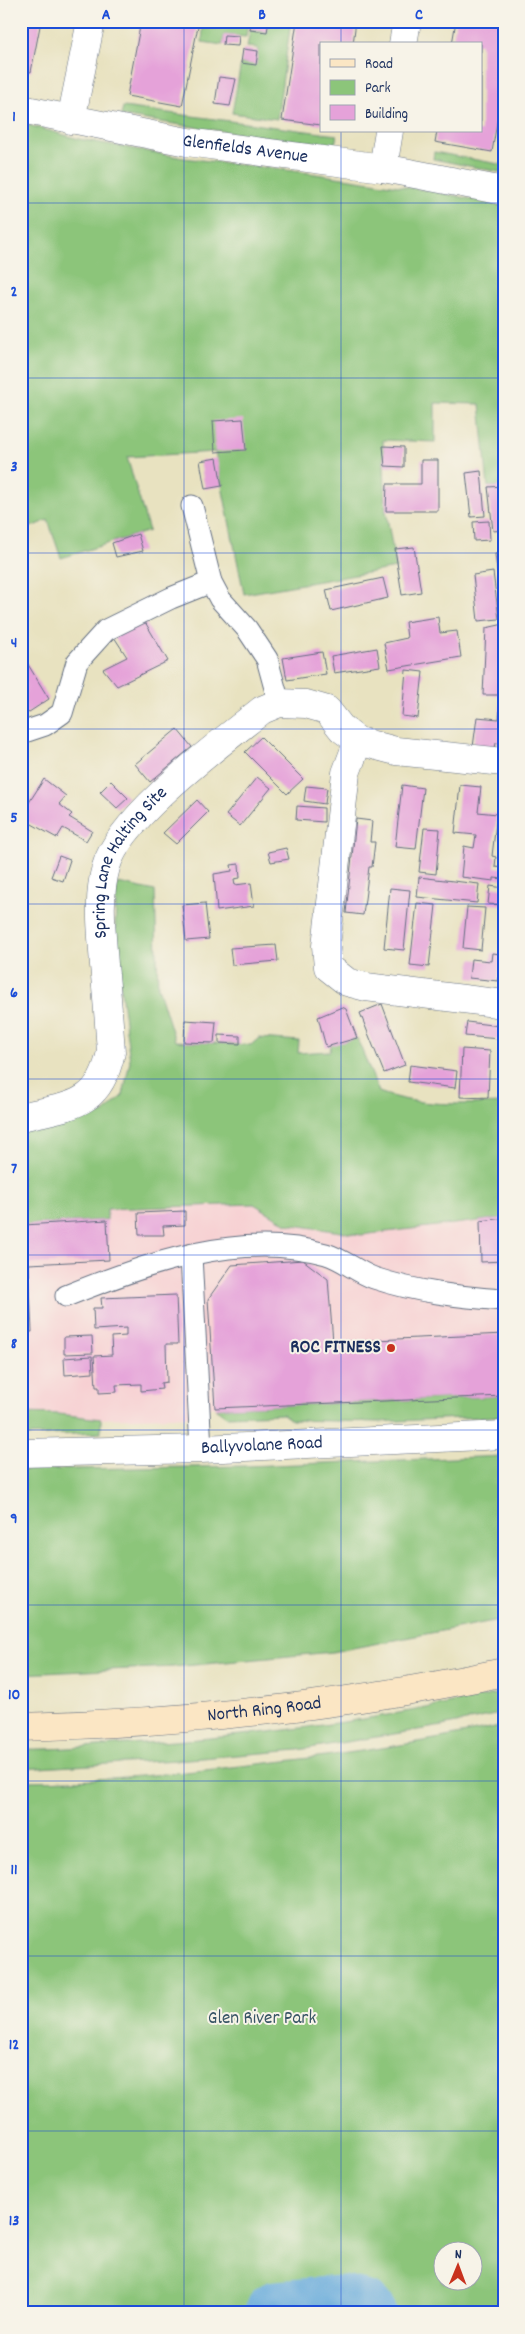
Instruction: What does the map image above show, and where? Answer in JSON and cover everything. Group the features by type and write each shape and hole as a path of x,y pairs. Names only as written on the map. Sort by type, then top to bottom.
{"main road":[{"name":"North Ring Road","path":"21,1727 207,1718 336,1702 443,1685 504,1672"}],"street":[{"path":"71,120 91,21"},
{"path":"403,42 407,21"},
{"name":"Glenfields Avenue","path":"21,109 187,142 383,168 504,191"},
{"path":"383,168 389,132"},
{"name":"Spring Lane Halting Site","path":"21,1117 79,1102 97,1090 107,1071 111,1052 101,930 101,898 106,866 121,835 166,790 262,710 279,703 306,704 327,710 342,729 358,741 396,751 504,762"},
{"path":"358,741 346,774 326,946 328,967 347,982 366,987 504,1004"},
{"name":"Ballyvolane Road","path":"21,1453 201,1448 504,1435"}],"lane":[{"path":"192,506 211,582 220,599 247,629 267,659 279,703"},
{"path":"21,733 45,725 62,713 77,662 106,630 171,598 211,582"},
{"path":"66,1296 124,1273 191,1255 241,1247 288,1247 328,1254 372,1278 427,1292 504,1300"},
{"path":"191,1255 201,1448"}],"shaded area":[{"path":"254,1204 287,1224 437,1227 504,1218 504,1396 199,1408 199,1415 173,1417 101,1419 59,1414 21,1413 21,1232 24,1225 107,1220 107,1209"}],"green space":[{"path":"223,21 248,21 246,37 224,35 223,45 202,42 203,28 221,29"},
{"path":"269,21 291,21 277,119 232,113 241,63 256,64 258,48 247,47 250,30 267,32"},
{"path":"123,107 337,135 335,144 254,136 121,116"},
{"path":"21,123 79,139 184,158 302,172 433,191 504,206 504,486 488,487 480,404 435,403 435,442 383,440 386,511 396,568 244,594 215,452 127,457 149,531 61,558 48,520 21,531"},
{"path":"434,152 504,165 504,173 433,159"},
{"path":"118,883 155,891 158,987 175,1041 251,1045 259,1038 299,1041 298,1053 330,1051 331,1045 357,1038 379,1092 409,1100 440,1104 504,1103 504,1218 361,1235 287,1224 254,1204 107,1209 107,1220 25,1225 24,1232 21,1232 21,1132 104,1113 123,1095 130,1061 115,943"},
{"path":"504,1396 504,1416 377,1422 291,1420 283,1414 226,1416 215,1408"},
{"path":"21,1413 59,1414 101,1419 101,1433 21,1436"},
{"path":"504,1456 504,1619 332,1652 173,1667 21,1674 21,1470 247,1466"},
{"path":"504,1692 504,1713 442,1726 298,1750 177,1760 21,1769 21,1749 175,1741 270,1732 411,1711"},
{"name":"Glen River Park","path":"504,1725 504,2313 21,2313 21,1781 164,1774 409,1744"}],"building":[{"path":"21,21 41,21 31,72 21,70"},
{"path":"141,21 199,21 182,106 127,96"},
{"path":"251,21 269,21 267,32 250,30"},
{"path":"297,21 356,21 353,42 320,42 320,125 282,120"},
{"path":"456,21 504,21 504,81 492,152 435,142 437,132 482,132 482,42 452,42"},
{"path":"224,35 239,36 238,46 223,45"},
{"path":"243,49 258,51 256,65 241,63"},
{"path":"219,77 236,79 230,106 215,104"},
{"path":"243,419 246,450 215,452 213,421"},
{"path":"383,446 404,447 404,467 385,466"},
{"path":"217,458 222,486 205,489 200,461"},
{"path":"421,460 438,460 438,511 386,511 387,484 421,484"},
{"path":"481,471 485,516 471,517 466,473"},
{"path":"504,486 504,530 493,531 488,487"},
{"path":"489,521 490,540 474,541 473,522"},
{"path":"138,534 143,551 116,557 112,543"},
{"path":"414,547 421,592 402,595 395,549"},
{"path":"504,553 504,610 502,611 495,554"},
{"path":"493,572 499,619 478,621 473,575"},
{"path":"383,578 388,598 331,611 326,590"},
{"path":"438,617 440,633 457,631 461,657 389,669 384,643 407,638 405,622"},
{"path":"145,622 168,661 117,686 103,669 127,657 114,637"},
{"path":"504,624 504,677 501,695 483,695 486,628"},
{"path":"377,648 380,666 334,673 331,656"},
{"path":"322,652 326,674 287,680 283,658"},
{"path":"21,653 49,699 23,716 21,713"},
{"path":"406,670 423,672 418,718 402,716"},
{"path":"501,695 504,695 504,744 496,743 495,749 473,747 477,717 499,719"},
{"path":"177,729 192,747 150,782 135,764"},
{"path":"261,737 303,779 287,794 245,752"},
{"path":"257,777 271,788 240,826 226,815"},
{"path":"44,779 66,796 59,804 72,814 69,817 92,831 86,841 63,828 57,838 21,818 21,815"},
{"path":"111,781 128,798 117,808 100,792"},
{"path":"402,785 423,788 416,849 395,847"},
{"path":"460,785 481,787 478,812 497,814 492,856 496,857 495,867 504,868 504,879 494,878 494,881 461,877 464,846 474,848 476,835 455,833"},
{"path":"306,786 327,788 325,804 304,801"},
{"path":"197,800 208,812 176,844 163,833"},
{"path":"297,806 324,808 324,822 296,820"},
{"path":"356,819 372,821 370,842 375,842 372,867 369,867 363,915 346,913"},
{"path":"424,828 440,829 436,874 419,872"},
{"path":"286,848 289,859 271,862 268,852"},
{"path":"59,856 70,860 63,881 51,877"},
{"path":"239,864 240,878 234,879 235,885 251,883 254,906 217,911 214,874 232,871 231,865"},
{"path":"419,877 479,884 477,903 417,897"},
{"path":"490,886 504,888 504,905 488,904"},
{"path":"390,888 410,890 404,950 384,948"},
{"path":"205,903 209,939 186,941 182,905"},
{"path":"417,903 436,905 429,967 410,965"},
{"path":"467,907 485,908 481,950 463,948"},
{"path":"276,945 278,961 232,965 230,948"},
{"path":"492,953 501,954 498,981 469,978 471,959 491,961"},
{"path":"382,1004 405,1065 384,1073 360,1013"},
{"path":"342,1007 346,1009 357,1038 326,1047 318,1017"},
{"path":"185,1020 216,1022 214,1043 184,1042"},
{"path":"467,1022 500,1026 499,1039 465,1036"},
{"path":"219,1035 240,1036 240,1044 219,1043"},
{"path":"462,1049 490,1051 488,1098 460,1097"},
{"path":"410,1065 457,1071 455,1088 408,1082"},
{"path":"185,1211 185,1225 163,1226 164,1235 139,1235 138,1213"},
{"path":"504,1218 504,1261 481,1262 480,1221"},
{"path":"107,1220 109,1260 29,1264 32,1332 21,1332 21,1232 24,1232 24,1225"},
{"path":"303,1260 328,1279 333,1342 504,1334 504,1396 215,1408 208,1299 232,1265"},
{"path":"176,1295 178,1344 166,1344 167,1382 161,1383 162,1389 141,1391 141,1384 116,1385 117,1392 99,1393 99,1387 96,1387 94,1356 112,1355 111,1337 126,1336 126,1328 94,1330 93,1308 102,1308 101,1298"},
{"path":"92,1336 93,1353 64,1354 64,1337"},
{"path":"92,1356 93,1373 65,1375 64,1358"}],"waterway":[{"path":"277,2313 342,2308 363,2313"}],"place":[{"name":"ROC FITNESS","path":"391,1348"}]}
